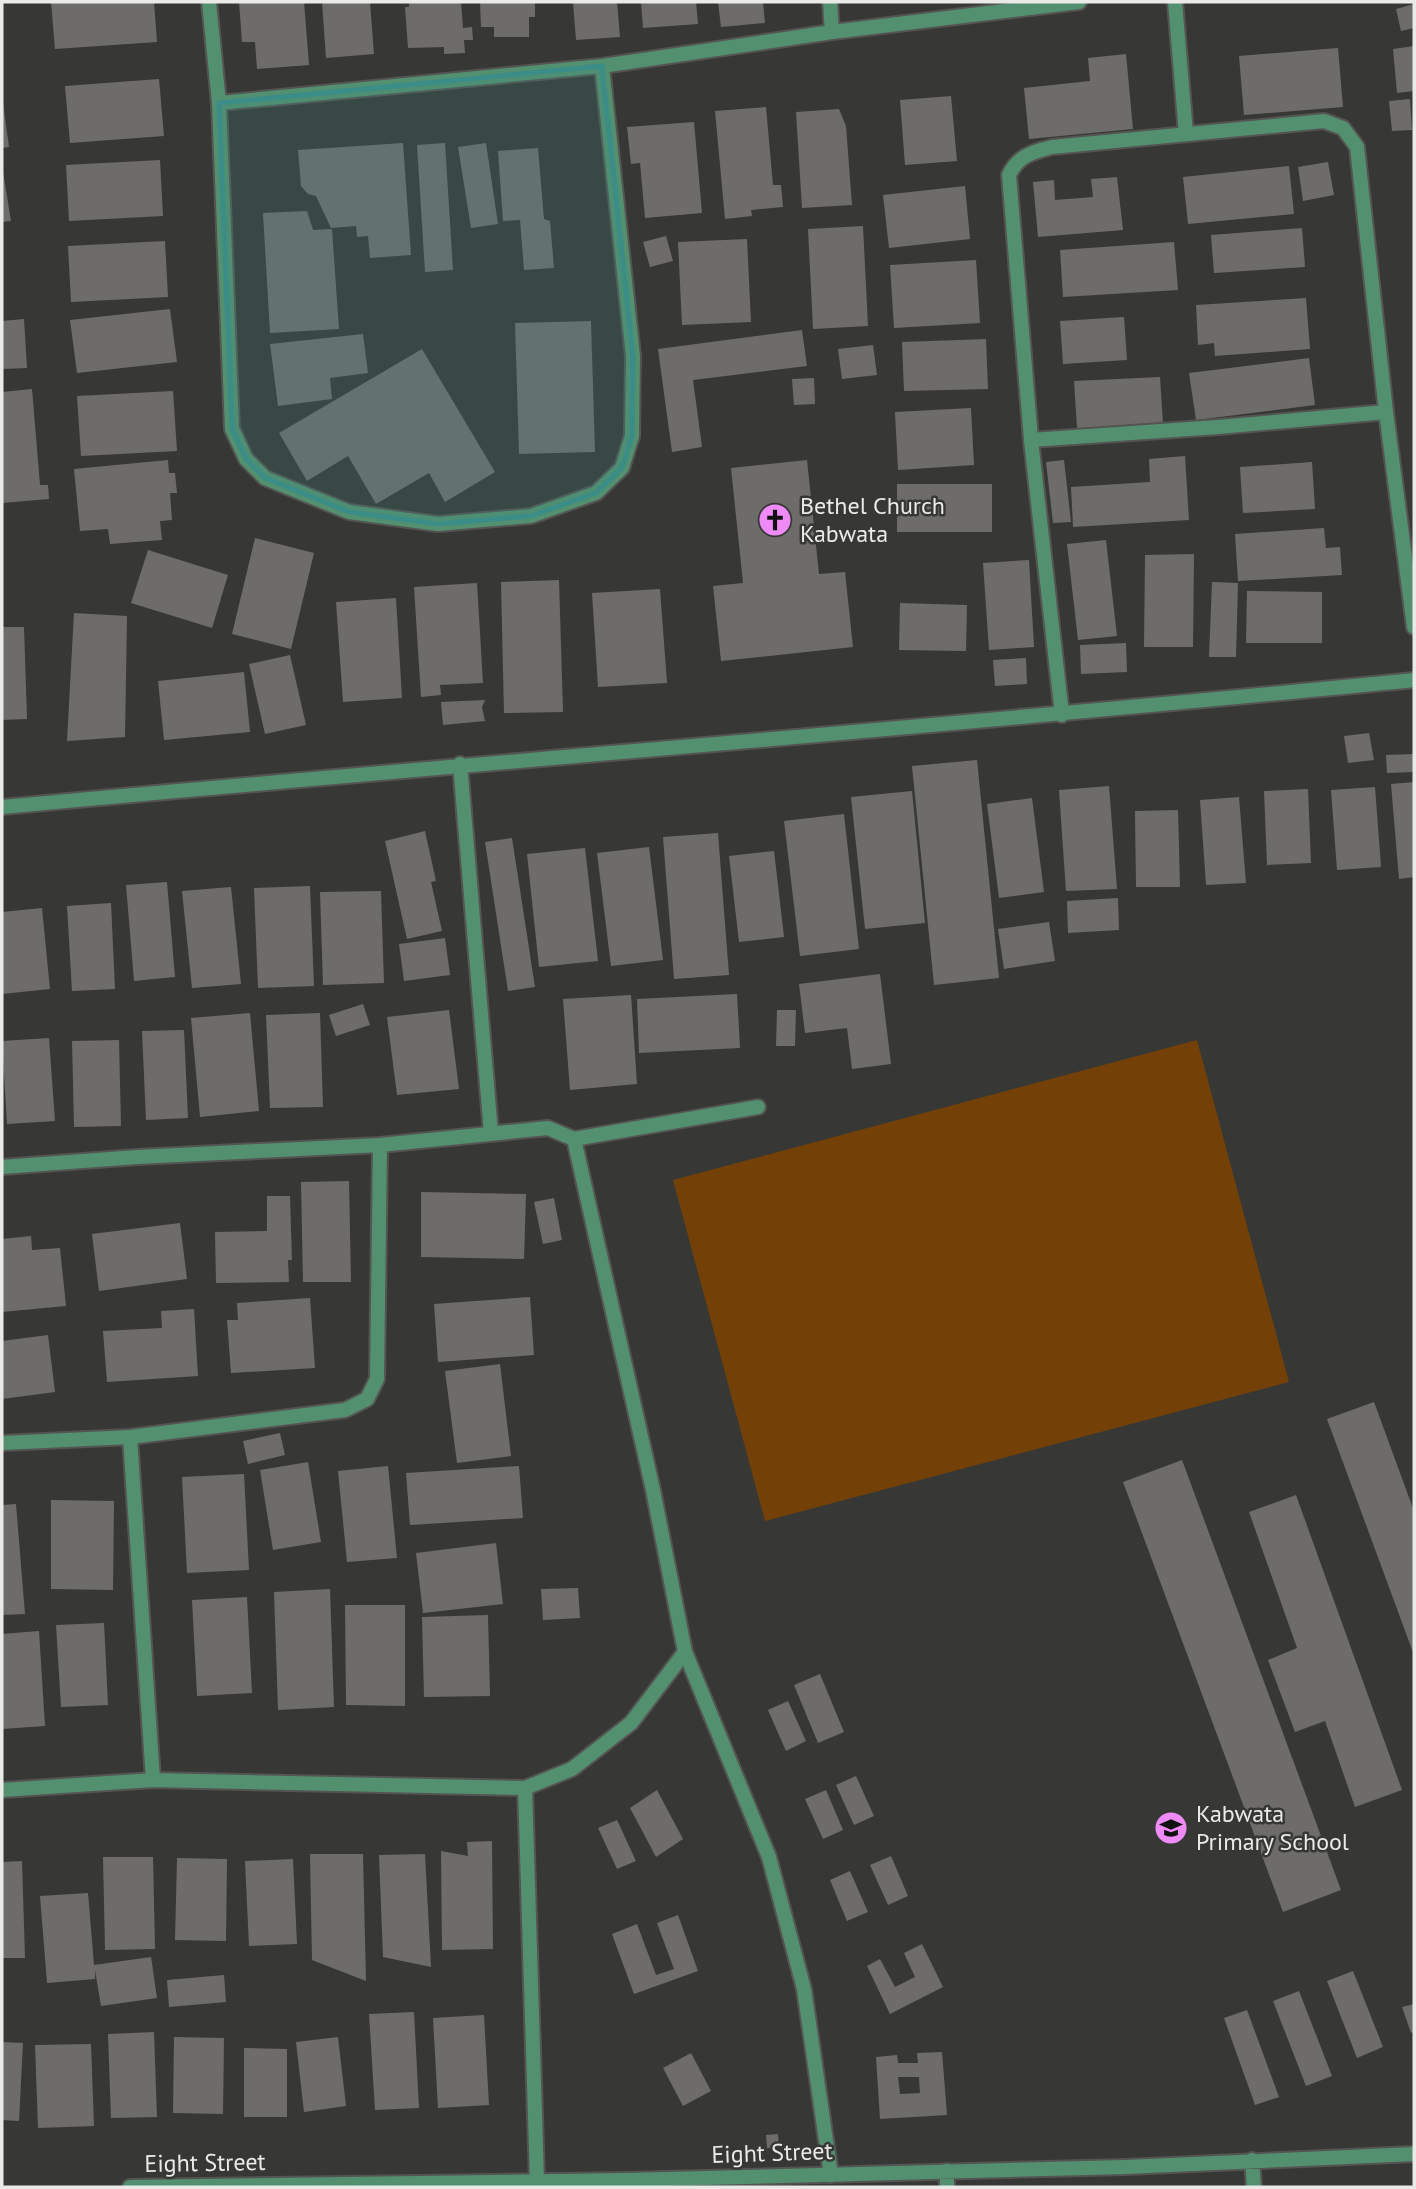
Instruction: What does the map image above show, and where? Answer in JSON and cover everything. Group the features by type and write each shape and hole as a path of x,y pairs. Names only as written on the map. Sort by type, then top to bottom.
{"street":[{"path":"209,2 219,103 232,429 246,459 265,478 349,512 438,524 531,516 596,493 622,468 632,436 633,356 602,66"},
{"path":"830,2 832,32"},
{"path":"219,103 602,66 832,32 1079,2"},
{"path":"1175,2 1186,134"},
{"path":"1062,715 1031,440 1009,175 1015,163 1029,153 1052,147 1324,121 1343,128 1357,147 1386,412 1414,627"},
{"path":"1031,440 1386,412"},
{"path":"2,807 460,764 1062,715 1414,680"},
{"path":"460,764 491,1133"},
{"path":"2,1167 137,1157 380,1145 548,1128 573,1139 758,1107"},
{"path":"573,1139 653,1490 685,1653 769,1857 804,1989 831,2175"},
{"path":"2,1443 130,1437 345,1410 367,1399 377,1379 380,1145"},
{"path":"130,1437 153,1780"},
{"path":"2,1790 153,1780 525,1788 572,1769 631,1723 685,1653"},
{"path":"525,1788 537,2180"},
{"name":"Eight Street","path":"130,2187 537,2180 627,2184 1414,2154"},
{"path":"1252,2160 1254,2187"},
{"path":"947,2171 947,2187"}],"highlighted area":[{"path":"602,66 633,356 632,436 622,468 596,493 531,516 438,524 349,512 265,478 246,459 232,429 219,103"}],"shaded area":[{"path":"1197,1040 1289,1382 765,1521 673,1180"}],"building":[{"path":"51,2 154,2 157,42 55,49"},
{"path":"239,2 304,2 309,65 257,69 255,42 242,42"},
{"path":"322,2 370,2 374,54 326,58"},
{"path":"409,2 461,2 463,28 472,27 473,40 464,40 465,53 444,54 444,47 408,48 405,7 409,7"},
{"path":"480,2 535,2 535,17 529,17 529,37 494,37 494,27 481,27"},
{"path":"573,2 617,2 620,37 576,40"},
{"path":"641,2 696,2 698,24 643,28"},
{"path":"718,2 763,2 765,23 721,27"},
{"path":"1414,4 1414,28 1401,31 1396,9"},
{"path":"1414,46 1414,91 1397,93 1393,49"},
{"path":"1338,48 1343,107 1244,115 1239,56"},
{"path":"1126,54 1133,129 1029,139 1024,88 1090,81 1088,58"},
{"path":"159,79 164,136 70,143 65,86"},
{"path":"951,96 957,161 905,165 900,100"},
{"path":"1410,99 1412,130 1392,131 1389,101"},
{"path":"2,104 9,147 2,148"},
{"path":"766,107 773,185 781,185 783,207 751,210 752,216 725,219 715,111"},
{"path":"839,109 846,126 852,205 802,208 796,112"},
{"path":"694,122 702,213 645,218 640,163 631,164 627,127"},
{"path":"403,143 411,255 370,258 368,236 357,237 356,226 331,228 316,196 308,194 301,186 298,150"},
{"path":"445,143 453,270 425,272 417,145"},
{"path":"486,143 498,224 471,228 458,147"},
{"path":"538,148 544,219 550,221 554,268 524,270 520,220 503,221 498,151"},
{"path":"160,160 163,216 69,221 66,165"},
{"path":"1328,162 1334,195 1303,201 1298,167"},
{"path":"2,165 11,221 2,222"},
{"path":"1289,166 1294,214 1188,224 1183,177"},
{"path":"1117,177 1123,230 1038,237 1033,182 1054,180 1055,200 1093,197 1091,179"},
{"path":"965,186 970,239 889,248 883,195"},
{"path":"307,211 313,230 332,229 339,329 270,333 263,213"},
{"path":"863,226 868,326 813,329 808,229"},
{"path":"1302,228 1305,267 1214,273 1211,235"},
{"path":"666,236 673,261 650,267 643,242"},
{"path":"747,239 751,322 682,325 678,242"},
{"path":"165,241 168,297 71,302 68,246"},
{"path":"1174,242 1178,290 1063,297 1060,250"},
{"path":"976,260 980,323 894,328 890,265"},
{"path":"1306,298 1310,349 1215,356 1214,343 1198,345 1196,305"},
{"path":"170,309 177,362 77,373 70,320"},
{"path":"1124,317 1127,360 1063,364 1060,321"},
{"path":"24,319 27,368 2,369 2,321"},
{"path":"591,321 595,452 519,454 515,323"},
{"path":"802,330 807,366 693,380 702,447 672,452 658,349"},
{"path":"363,334 368,373 330,378 332,399 278,406 270,344"},
{"path":"986,339 988,389 904,391 902,342"},
{"path":"873,345 877,375 842,379 838,349"},
{"path":"422,349 495,472 445,502 429,473 376,504 348,456 307,481 279,433"},
{"path":"1309,358 1315,405 1196,420 1189,373"},
{"path":"1160,377 1163,424 1077,428 1074,381"},
{"path":"814,378 815,404 794,405 792,379"},
{"path":"32,389 40,485 48,485 49,499 2,503 2,392"},
{"path":"173,391 177,451 81,456 77,396"},
{"path":"971,408 974,465 898,470 895,412"},
{"path":"1185,456 1189,520 1073,527 1071,487 1150,482 1149,459"},
{"path":"168,460 169,473 175,473 177,493 170,493 172,520 160,521 162,540 110,544 108,529 80,531 74,469"},
{"name":"Bethel Church Kabwata","path":"807,460 819,574 845,572 853,647 721,661 713,586 743,583 731,468"},
{"path":"1064,460 1071,522 1053,523 1046,462"},
{"path":"1312,462 1315,509 1243,513 1240,467"},
{"path":"897,484 992,484 992,532 897,532"},
{"path":"1324,528 1326,548 1340,547 1342,575 1238,581 1235,534"},
{"path":"255,538 314,553 291,649 232,634"},
{"path":"1106,540 1117,636 1078,640 1067,544"},
{"path":"148,550 228,575 212,628 131,603"},
{"path":"1194,554 1193,647 1144,647 1145,555"},
{"path":"1029,560 1034,647 989,650 983,563"},
{"path":"559,580 563,712 504,713 501,582"},
{"path":"1212,582 1238,583 1236,657 1209,657"},
{"path":"477,583 483,683 440,685 441,695 421,697 414,587"},
{"path":"660,589 667,683 598,687 592,593"},
{"path":"1247,591 1322,592 1322,643 1246,643"},
{"path":"396,598 402,698 343,702 336,602"},
{"path":"900,603 967,605 966,651 899,650"},
{"path":"74,613 127,616 125,737 67,741"},
{"path":"2,627 24,627 27,719 2,720"},
{"path":"1126,643 1127,672 1081,674 1080,645"},
{"path":"290,655 306,725 265,734 249,664"},
{"path":"1026,658 1027,684 995,686 993,660"},
{"path":"244,672 250,732 164,740 158,681"},
{"path":"485,700 482,707 485,721 443,725 441,702"},
{"path":"1369,733 1374,760 1348,763 1344,736"},
{"path":"1414,754 1414,772 1387,773 1386,755"},
{"path":"977,760 999,978 934,985 912,766"},
{"path":"1414,782 1414,877 1399,879 1391,784"},
{"path":"1109,786 1117,889 1066,891 1059,790"},
{"path":"1375,787 1381,867 1337,870 1331,790"},
{"path":"1308,789 1311,863 1267,865 1264,791"},
{"path":"912,791 925,923 865,929 851,797"},
{"path":"1239,797 1246,883 1206,885 1200,800"},
{"path":"1032,798 1044,892 999,898 987,804"},
{"path":"1178,810 1180,887 1136,887 1135,811"},
{"path":"844,814 859,949 800,956 784,821"},
{"path":"425,831 436,881 431,882 442,931 407,939 385,841"},
{"path":"718,833 729,975 674,979 663,837"},
{"path":"512,838 535,987 508,991 485,842"},
{"path":"649,847 663,960 611,966 597,853"},
{"path":"585,848 598,961 539,967 527,854"},
{"path":"774,851 784,937 739,942 729,856"},
{"path":"167,882 175,977 134,981 126,885"},
{"path":"310,886 314,986 258,988 254,888"},
{"path":"231,887 241,984 192,988 182,891"},
{"path":"381,891 384,983 323,985 320,892"},
{"path":"1118,898 1119,930 1068,933 1067,901"},
{"path":"111,903 115,989 72,991 67,906"},
{"path":"42,908 50,989 2,994 2,912"},
{"path":"1049,922 1055,961 1004,969 998,929"},
{"path":"445,938 450,975 404,981 399,944"},
{"path":"880,974 891,1064 852,1069 847,1028 805,1033 799,984"},
{"path":"737,994 740,1048 639,1053 637,999"},
{"path":"631,995 637,1084 570,1090 563,999"},
{"path":"363,1004 370,1025 336,1036 329,1015"},
{"path":"449,1010 459,1089 397,1095 387,1017"},
{"path":"777,1010 796,1010 795,1046 776,1046"},
{"path":"250,1013 259,1111 200,1117 191,1018"},
{"path":"320,1013 323,1107 270,1108 266,1015"},
{"path":"184,1030 188,1118 146,1120 142,1031"},
{"path":"49,1038 55,1121 7,1124 2,1041"},
{"path":"119,1040 121,1126 74,1127 72,1041"},
{"path":"349,1181 351,1282 303,1282 301,1182"},
{"path":"421,1192 526,1194 524,1259 421,1257"},
{"path":"267,1196 290,1196 292,1260 288,1260 289,1282 216,1283 215,1232 267,1231"},
{"path":"554,1198 562,1240 543,1244 534,1202"},
{"path":"180,1223 187,1279 99,1291 92,1234"},
{"path":"31,1236 32,1250 60,1248 66,1306 2,1312 2,1239"},
{"path":"530,1297 534,1355 438,1362 434,1304"},
{"path":"310,1298 315,1368 231,1373 227,1320 238,1320 237,1303"},
{"path":"194,1309 198,1376 107,1382 103,1331 162,1328 161,1311"},
{"path":"48,1335 55,1392 2,1399 2,1341"},
{"path":"500,1364 511,1456 457,1463 445,1371"},
{"path":"1374,1402 1414,1511 1414,1655 1327,1419"},
{"path":"280,1433 285,1455 248,1464 243,1441"},
{"path":"1182,1460 1341,1890 1283,1912 1123,1482"},
{"path":"308,1462 321,1542 273,1550 260,1470"},
{"path":"388,1466 397,1558 347,1562 338,1471"},
{"path":"519,1466 523,1518 410,1525 406,1473"},
{"path":"244,1474 249,1570 187,1573 182,1477"},
{"path":"1296,1495 1402,1790 1355,1807 1325,1721 1295,1732 1268,1660 1297,1648 1249,1512"},
{"path":"51,1500 114,1501 113,1590 51,1589"},
{"path":"16,1504 25,1614 2,1615 2,1505"},
{"path":"496,1543 503,1604 423,1613 416,1553"},
{"path":"578,1588 580,1618 543,1620 541,1589"},
{"path":"330,1589 334,1707 278,1710 274,1592"},
{"path":"247,1597 252,1693 197,1696 192,1600"},
{"path":"345,1605 405,1605 405,1706 346,1705"},
{"path":"488,1615 490,1696 424,1697 422,1617"},
{"path":"104,1623 108,1705 61,1707 56,1625"},
{"path":"39,1631 45,1726 2,1729 2,1634"},
{"path":"820,1674 844,1732 818,1743 794,1685"},
{"path":"788,1701 806,1741 786,1751 768,1710"},
{"path":"856,1776 874,1816 854,1825 836,1785"},
{"path":"657,1790 683,1839 656,1857 630,1808"},
{"path":"826,1790 843,1830 823,1839 805,1799"},
{"path":"617,1820 636,1861 617,1869 598,1828"},
{"path":"492,1841 493,1949 442,1950 441,1851 468,1856 467,1842"},
{"path":"310,1854 363,1854 366,1981 312,1960"},
{"path":"425,1854 431,1967 383,1957 379,1855"},
{"path":"891,1856 908,1896 888,1905 870,1865"},
{"path":"103,1857 153,1857 155,1949 105,1950"},
{"path":"177,1858 227,1859 226,1941 175,1940"},
{"path":"293,1859 297,1944 249,1946 245,1861"},
{"path":"22,1861 25,1958 2,1958 2,1862"},
{"path":"850,1871 868,1912 847,1921 830,1880"},
{"path":"88,1893 94,1965 151,1957 157,1998 101,2006 95,1970 95,1979 47,1983 40,1896"},
{"path":"678,1915 698,1971 634,1994 612,1934 637,1924 656,1975 674,1969 657,1923"},
{"path":"922,1944 943,1987 890,2014 867,1966 880,1959 895,1987 915,1977 904,1953"},
{"path":"1353,1971 1383,2047 1357,2058 1327,1981"},
{"path":"224,1975 226,2002 169,2007 167,1980"},
{"path":"1299,1991 1332,2076 1306,2086 1273,2001"},
{"path":"1414,2004 1414,2031 1411,2033 1402,2007"},
{"path":"1247,2010 1279,2097 1255,2105 1224,2018"},
{"path":"414,2012 419,2108 375,2110 369,2014"},
{"path":"484,2015 489,2105 438,2108 433,2018"},
{"path":"154,2032 157,2117 111,2118 108,2034"},
{"path":"174,2037 224,2038 223,2114 173,2113"},
{"path":"338,2037 346,2106 304,2112 296,2042"},
{"path":"2,2042 23,2043 19,2121 2,2120"},
{"path":"91,2044 94,2126 38,2128 35,2045"},
{"path":"244,2048 287,2049 287,2117 244,2117"},
{"path":"942,2052 947,2115 880,2119 876,2057 897,2055 898,2063 918,2063 917,2053","holes":["898,2077 919,2077 920,2093 900,2094"]},
{"path":"691,2053 711,2091 683,2106 663,2068"},
{"path":"778,2134 779,2147 767,2148 766,2135"}],"place":[{"name":"Bethel Church Kabwata","path":"775,520"},
{"name":"Kabwata Primary School","path":"1171,1828"}]}
